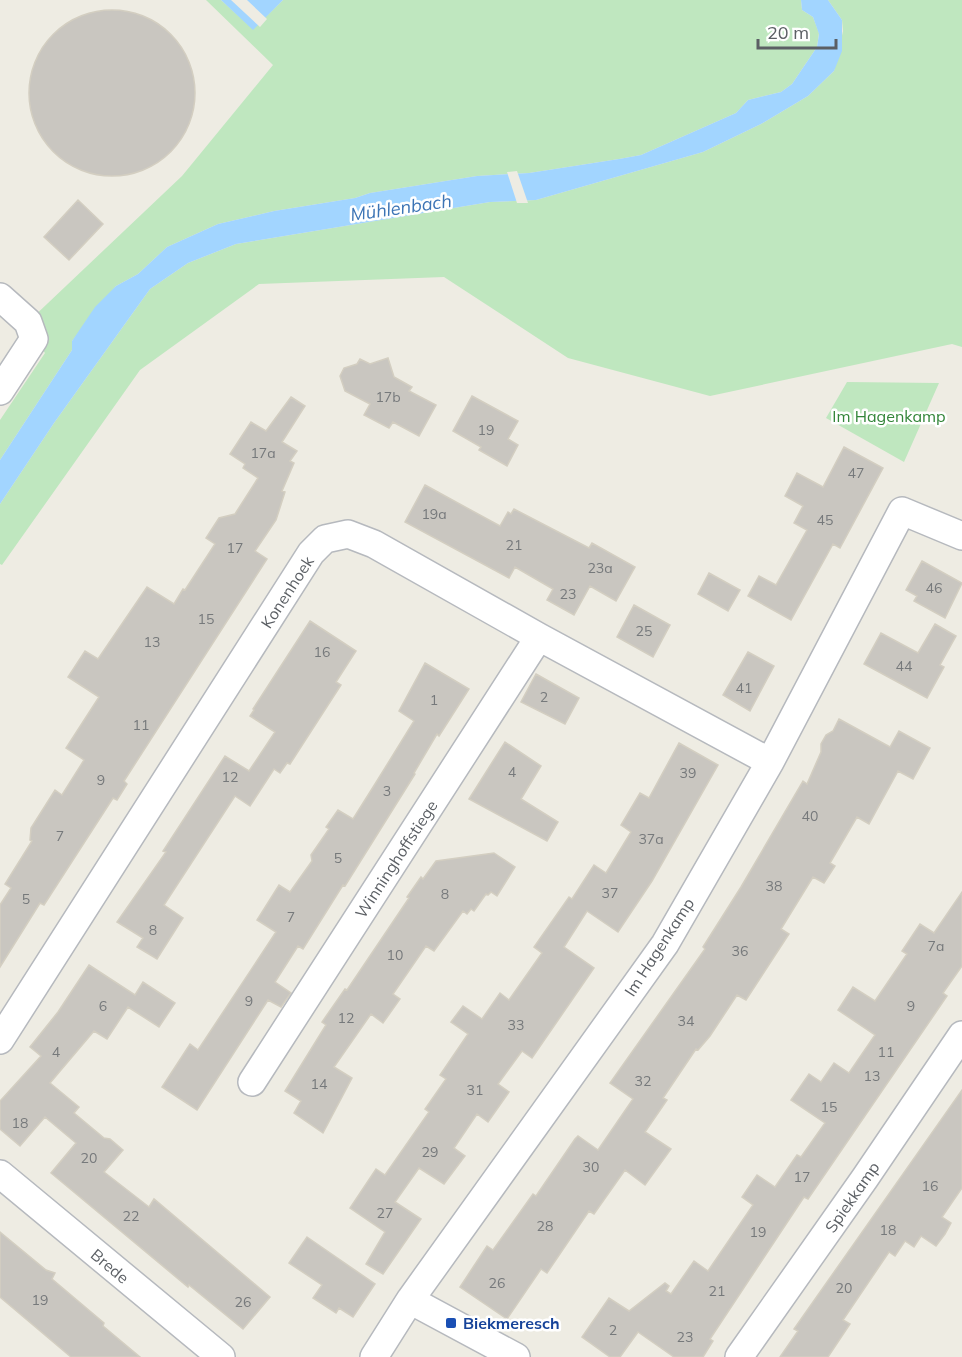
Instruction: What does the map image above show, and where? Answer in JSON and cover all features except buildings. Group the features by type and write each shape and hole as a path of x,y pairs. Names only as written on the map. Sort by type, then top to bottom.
{"street":[{"path":"0,297 28,322 34,339 0,391"},
{"name":"Im Hagenkamp","path":"374,1357 410,1300 665,944 770,762 902,511 962,536"},
{"name":"Konenhoek","path":"0,1040 311,553 325,539 348,534 374,544 539,637 770,762"},
{"name":"Winninghoffstiege","path":"252,1082 539,637"},
{"name":"Spiekkamp","path":"739,1357 962,1035"},
{"name":"Brede","path":"0,1174 220,1357"},
{"path":"410,1300 516,1357"}],"green space":[{"path":"206,0 221,0 253,29 283,0 801,0 802,10 813,17 819,33 817,47 792,84 781,92 748,100 736,113 641,155 529,173 477,176 274,211 218,224 167,247 138,274 116,286 72,341 72,350 0,460 0,420 45,353 34,339 28,322 182,176 273,65"},
{"path":"828,0 962,0 962,347 952,344 710,396 568,358 444,277 259,284 140,370 2,565 0,564 0,504 54,423 150,289 188,263 236,244 490,202 536,200 703,152 761,124 808,96 834,71 843,31 842,20"},
{"name":"Im Hagenkamp","path":"847,382 939,383 904,462 826,418"}],"water":[{"path":"221,0 283,0 253,30"},
{"name":"Mühlenbach","path":"801,0 828,0 842,20 842,51 834,71 808,96 761,124 703,152 536,200 490,202 236,244 188,263 150,289 54,423 0,504 0,460 72,350 72,341 95,307 116,286 138,274 167,247 218,224 274,211 477,176 529,173 641,155 736,113 748,100 781,92 792,84 817,47 819,34 813,17 802,10"},
{"path":"111,42 130,46 146,57 157,73 161,92 157,111 146,127 130,138 111,142 92,138 76,127 65,111 61,92 65,73 76,57 92,46"}],"pier":[{"path":"231,0 247,0 267,19 260,27"},
{"path":"517,171 528,203 517,203 507,172"}],"place":[{"name":"Biekmeresch","path":"451,1323"}]}
